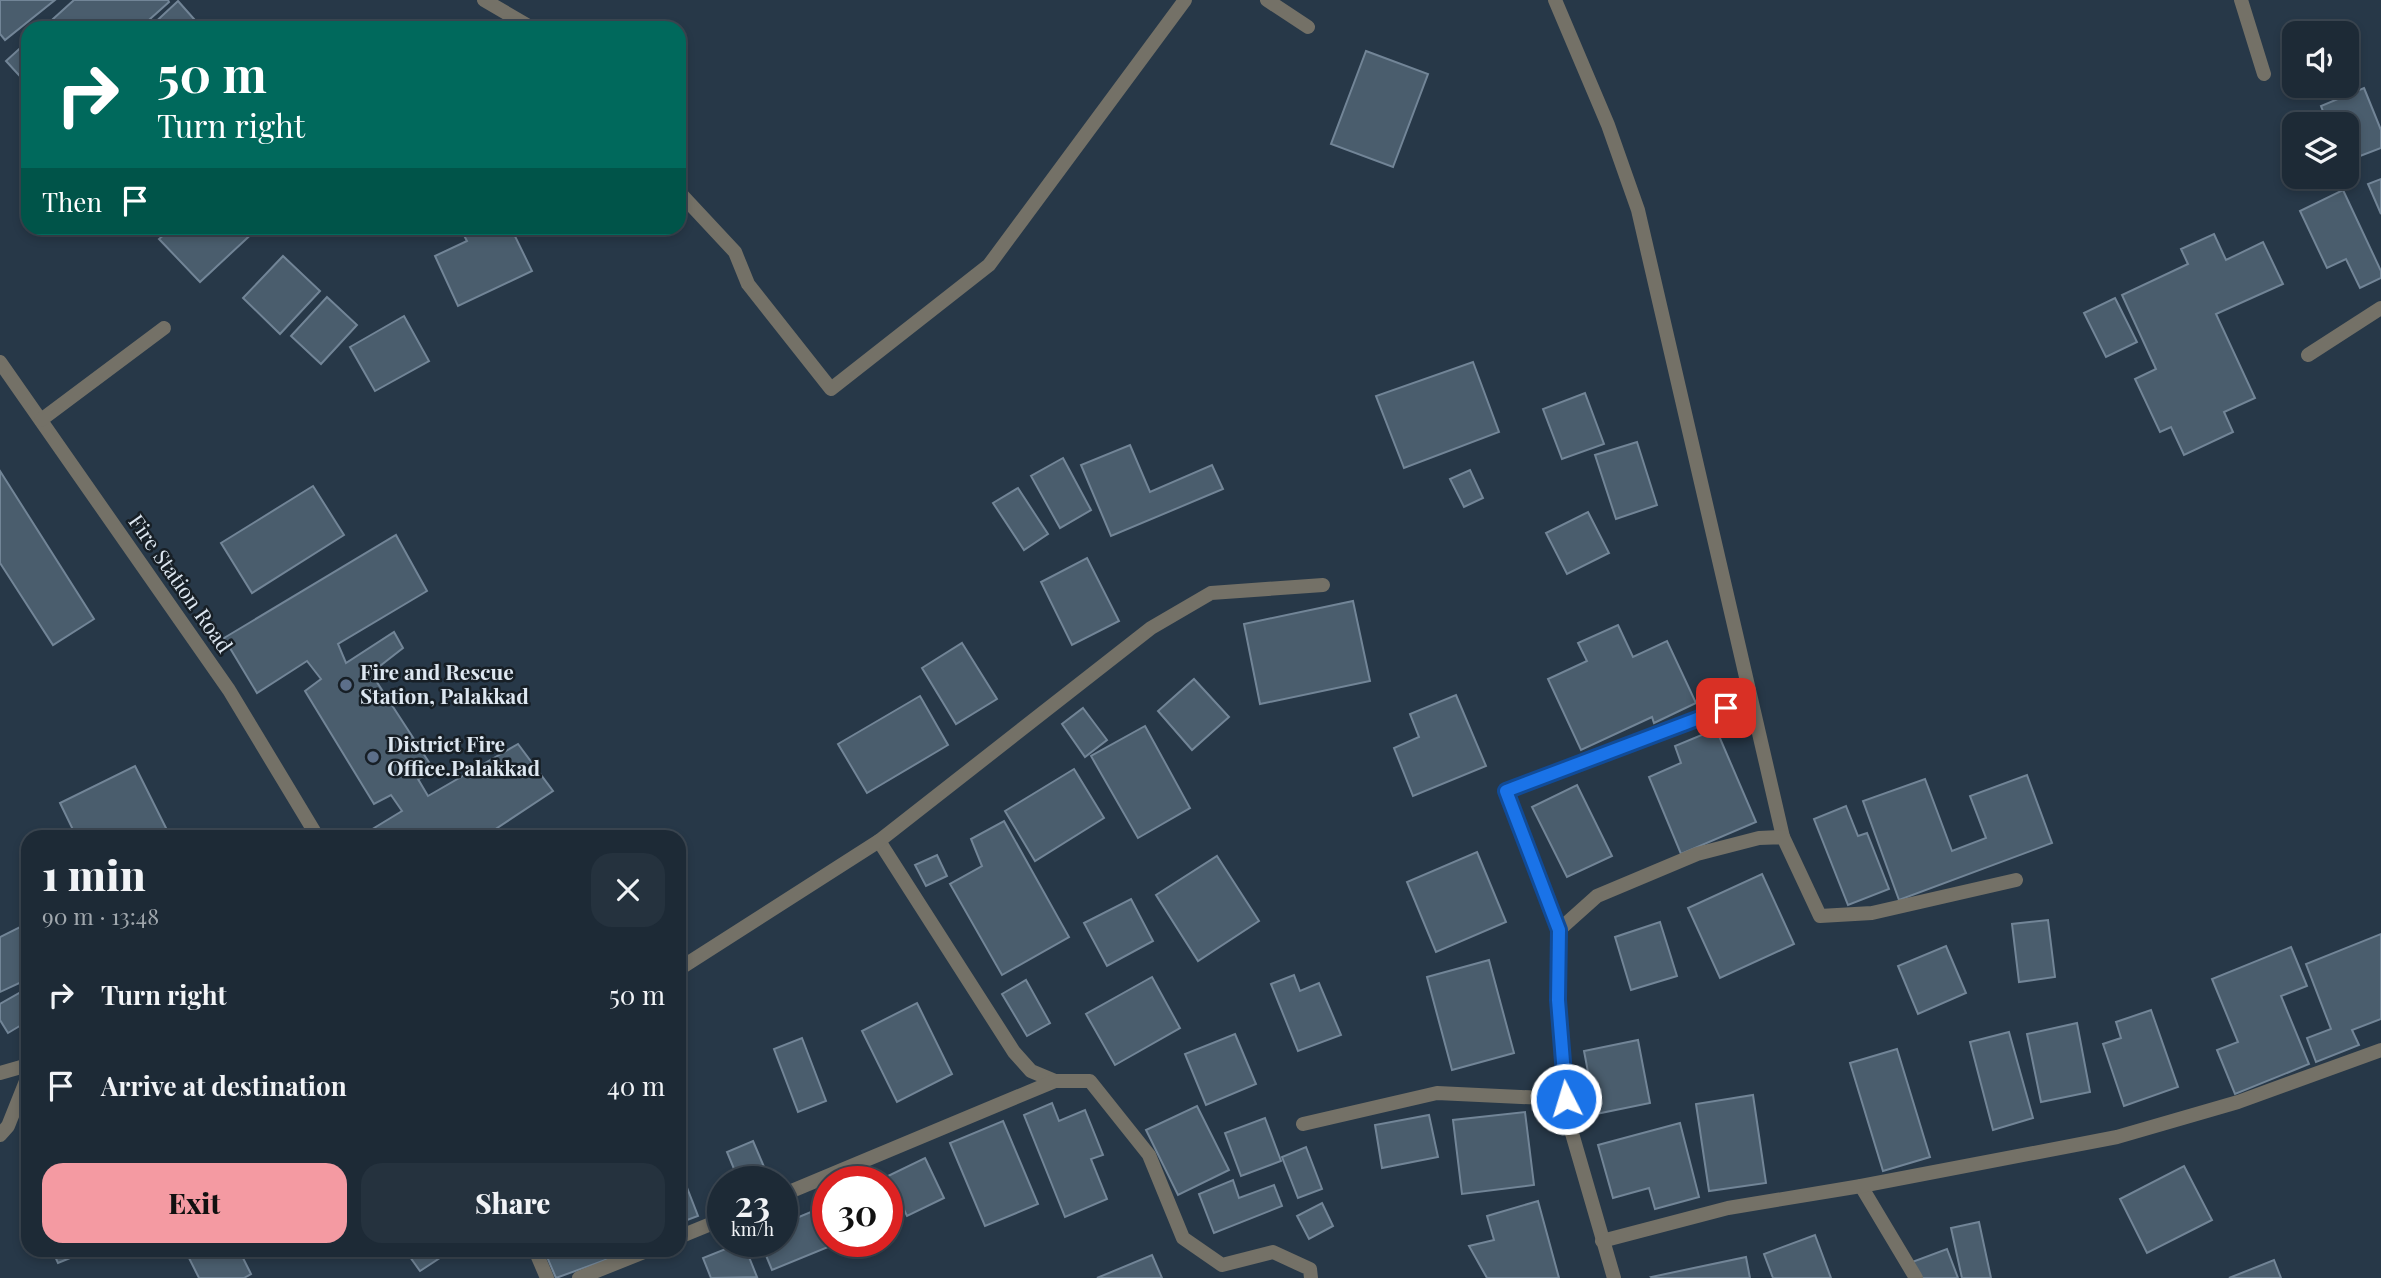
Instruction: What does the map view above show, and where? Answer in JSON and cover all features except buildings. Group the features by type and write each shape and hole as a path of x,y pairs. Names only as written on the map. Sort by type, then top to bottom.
{"street":[{"path":"484,0 520,21"},
{"path":"686,200 735,252 748,284 831,388 989,265 1185,0"},
{"path":"1266,0 1308,27"},
{"path":"1555,0 1608,125 1638,210 1783,837 1820,916 1872,913 2016,880"},
{"path":"2241,0 2264,74"},
{"path":"2308,355 2381,308"},
{"path":"41,421 164,328"},
{"name":"Fire Station Road","path":"0,362 229,690 313,830"},
{"path":"686,965 879,841 1151,628 1211,593 1323,585"},
{"path":"1614,1278 1569,1123 1558,1000 1559,930 1506,791 1750,699"},
{"path":"1559,930 1597,895 1697,854 1759,838 1783,837"},
{"path":"879,841 1014,1052 1031,1071 1055,1081 1090,1081 1149,1155 1184,1238 1222,1265 1273,1252 1310,1269 1311,1278"},
{"path":"1602,1241 1728,1208 1861,1186 2117,1137 2238,1102 2381,1050"},
{"path":"0,1073 21,1067"},
{"path":"798,1188 1055,1081"},
{"path":"1303,1124 1437,1093 1566,1099"},
{"path":"0,1135 8,1126 21,1094"},
{"path":"1861,1186 1916,1278"},
{"path":"686,1234 707,1226"},
{"path":"538,1257 547,1278"},
{"path":"579,1278 632,1257"}],"place":[{"name":"Fire and Rescue Station, Palakkad","path":"346,685"},
{"name":"District Fire Office.Palakkad","path":"373,757"}],"route":[{"path":"1566,1099 1558,1000 1559,930 1506,791 1726,708"}]}
